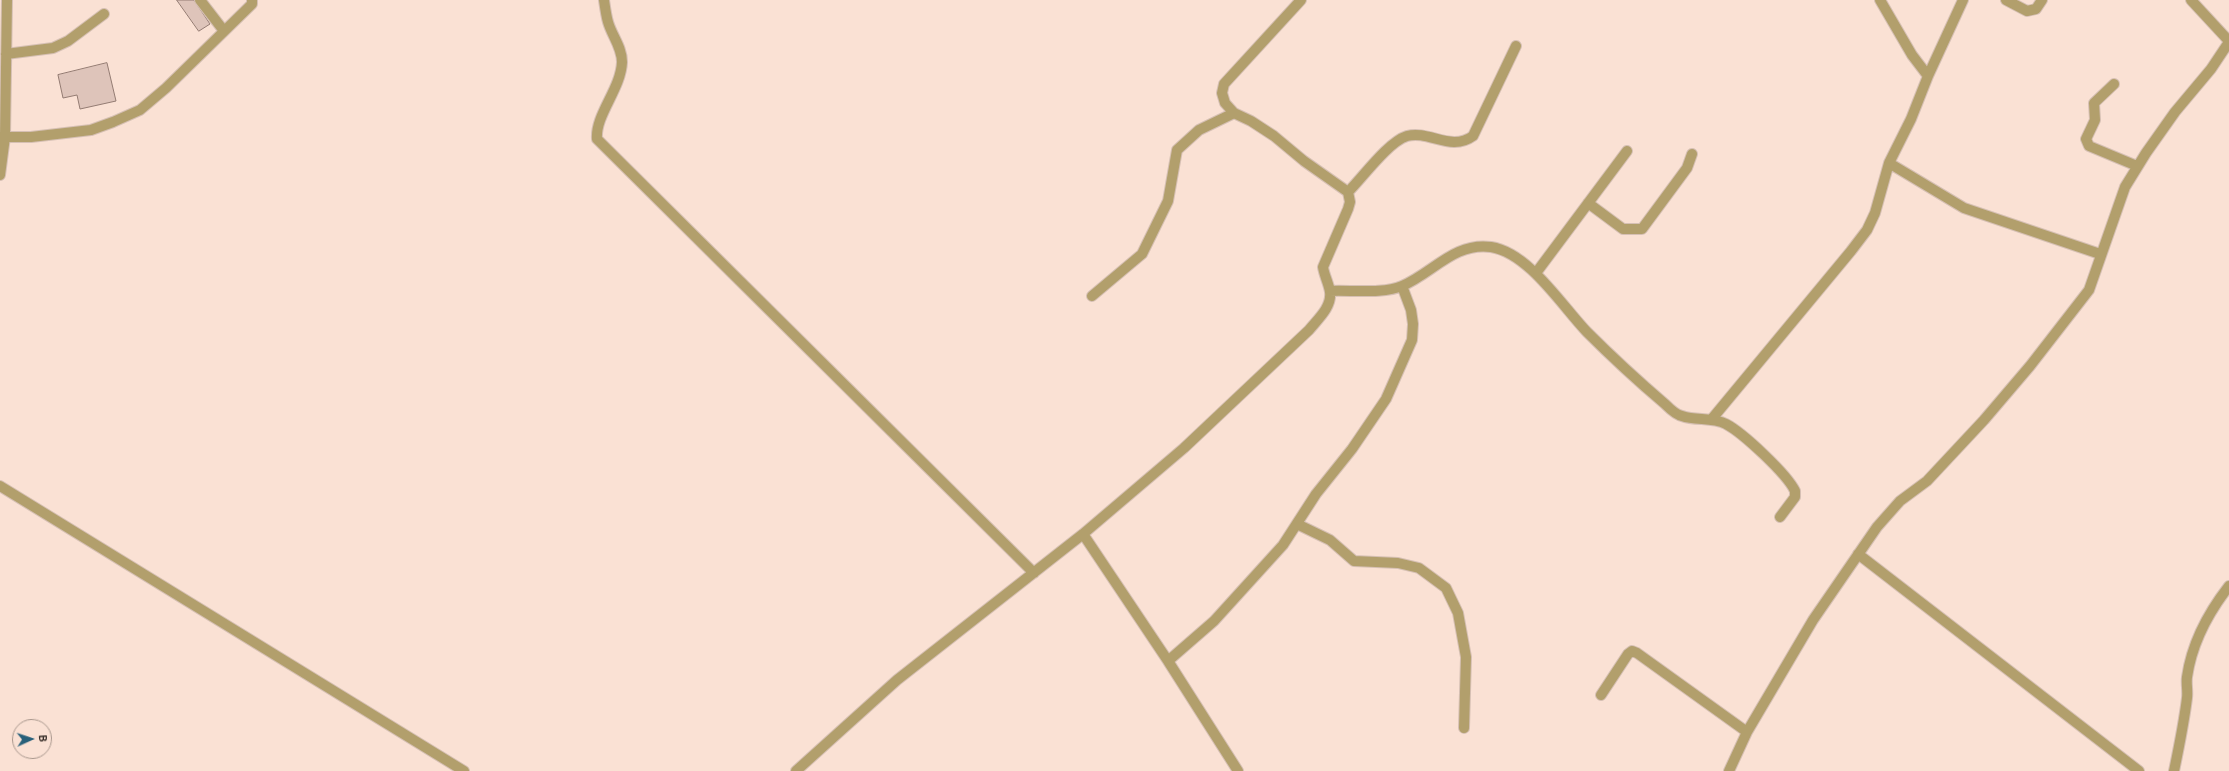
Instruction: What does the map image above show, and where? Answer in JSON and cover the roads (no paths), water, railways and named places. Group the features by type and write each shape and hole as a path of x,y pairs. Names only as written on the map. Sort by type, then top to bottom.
{"street":[{"path":"0,175 6,54 6,0"},
{"path":"200,0 224,31"},
{"path":"2,137 91,130 133,113 166,88 252,4 252,0"},
{"path":"604,0 608,23 615,36 622,62 620,78 599,126 597,139 1034,573"},
{"path":"796,771 897,680 1083,534 1184,448 1309,330 1326,310 1330,300 1330,291 1323,267 1348,209 1350,202 1348,192 1304,161 1274,136 1251,121 1234,113 1225,103 1222,93 1224,84 1301,0"},
{"path":"1880,0 1912,55 1928,76"},
{"path":"1711,420 1867,230 1875,213 1889,163 1914,113 1928,76 1962,0"},
{"path":"2006,0 2027,11 2036,8 2042,0"},
{"path":"1729,771 1747,732 1813,620 1888,513 1900,501 1927,481 1984,420 2030,366 2089,290 2100,254 2125,187 2175,112 2211,69 2229,42 2191,0"},
{"path":"6,54 53,48 68,41 104,14"},
{"path":"1348,192 1397,140 1408,136 1420,136 1451,142 1464,142 1473,136 1516,46"},
{"path":"2114,84 2094,103 2095,120 2086,139 2089,146 2138,166"},
{"path":"1092,296 1142,254 1168,201 1177,150 1199,130 1234,113"},
{"path":"1536,272 1627,151"},
{"path":"1588,203 1623,229 1642,229 1687,168 1692,154"},
{"path":"1889,163 1964,208 2100,254"},
{"path":"1330,291 1385,290 1402,286 1453,254 1479,246 1493,247 1507,253 1536,272 1587,331 1665,404 1680,416 1711,420 1726,424 1739,433 1761,453 1792,486 1795,497 1780,517"},
{"path":"1168,661 1214,621 1283,545 1316,494 1374,419 1386,399 1399,372 1412,340 1413,324 1411,310 1402,286"},
{"path":"0,486 464,771"},
{"path":"1297,524 1330,540 1354,561 1398,564 1419,568 1446,588 1458,613 1466,657 1464,728"},
{"path":"1083,534 1168,661 1238,771"},
{"path":"1858,554 2139,771"},
{"path":"2174,771 2188,697 2187,679 2190,659 2211,610 2229,586"},
{"path":"1601,695 1628,654 1632,652 1637,653 1747,732"}]}
